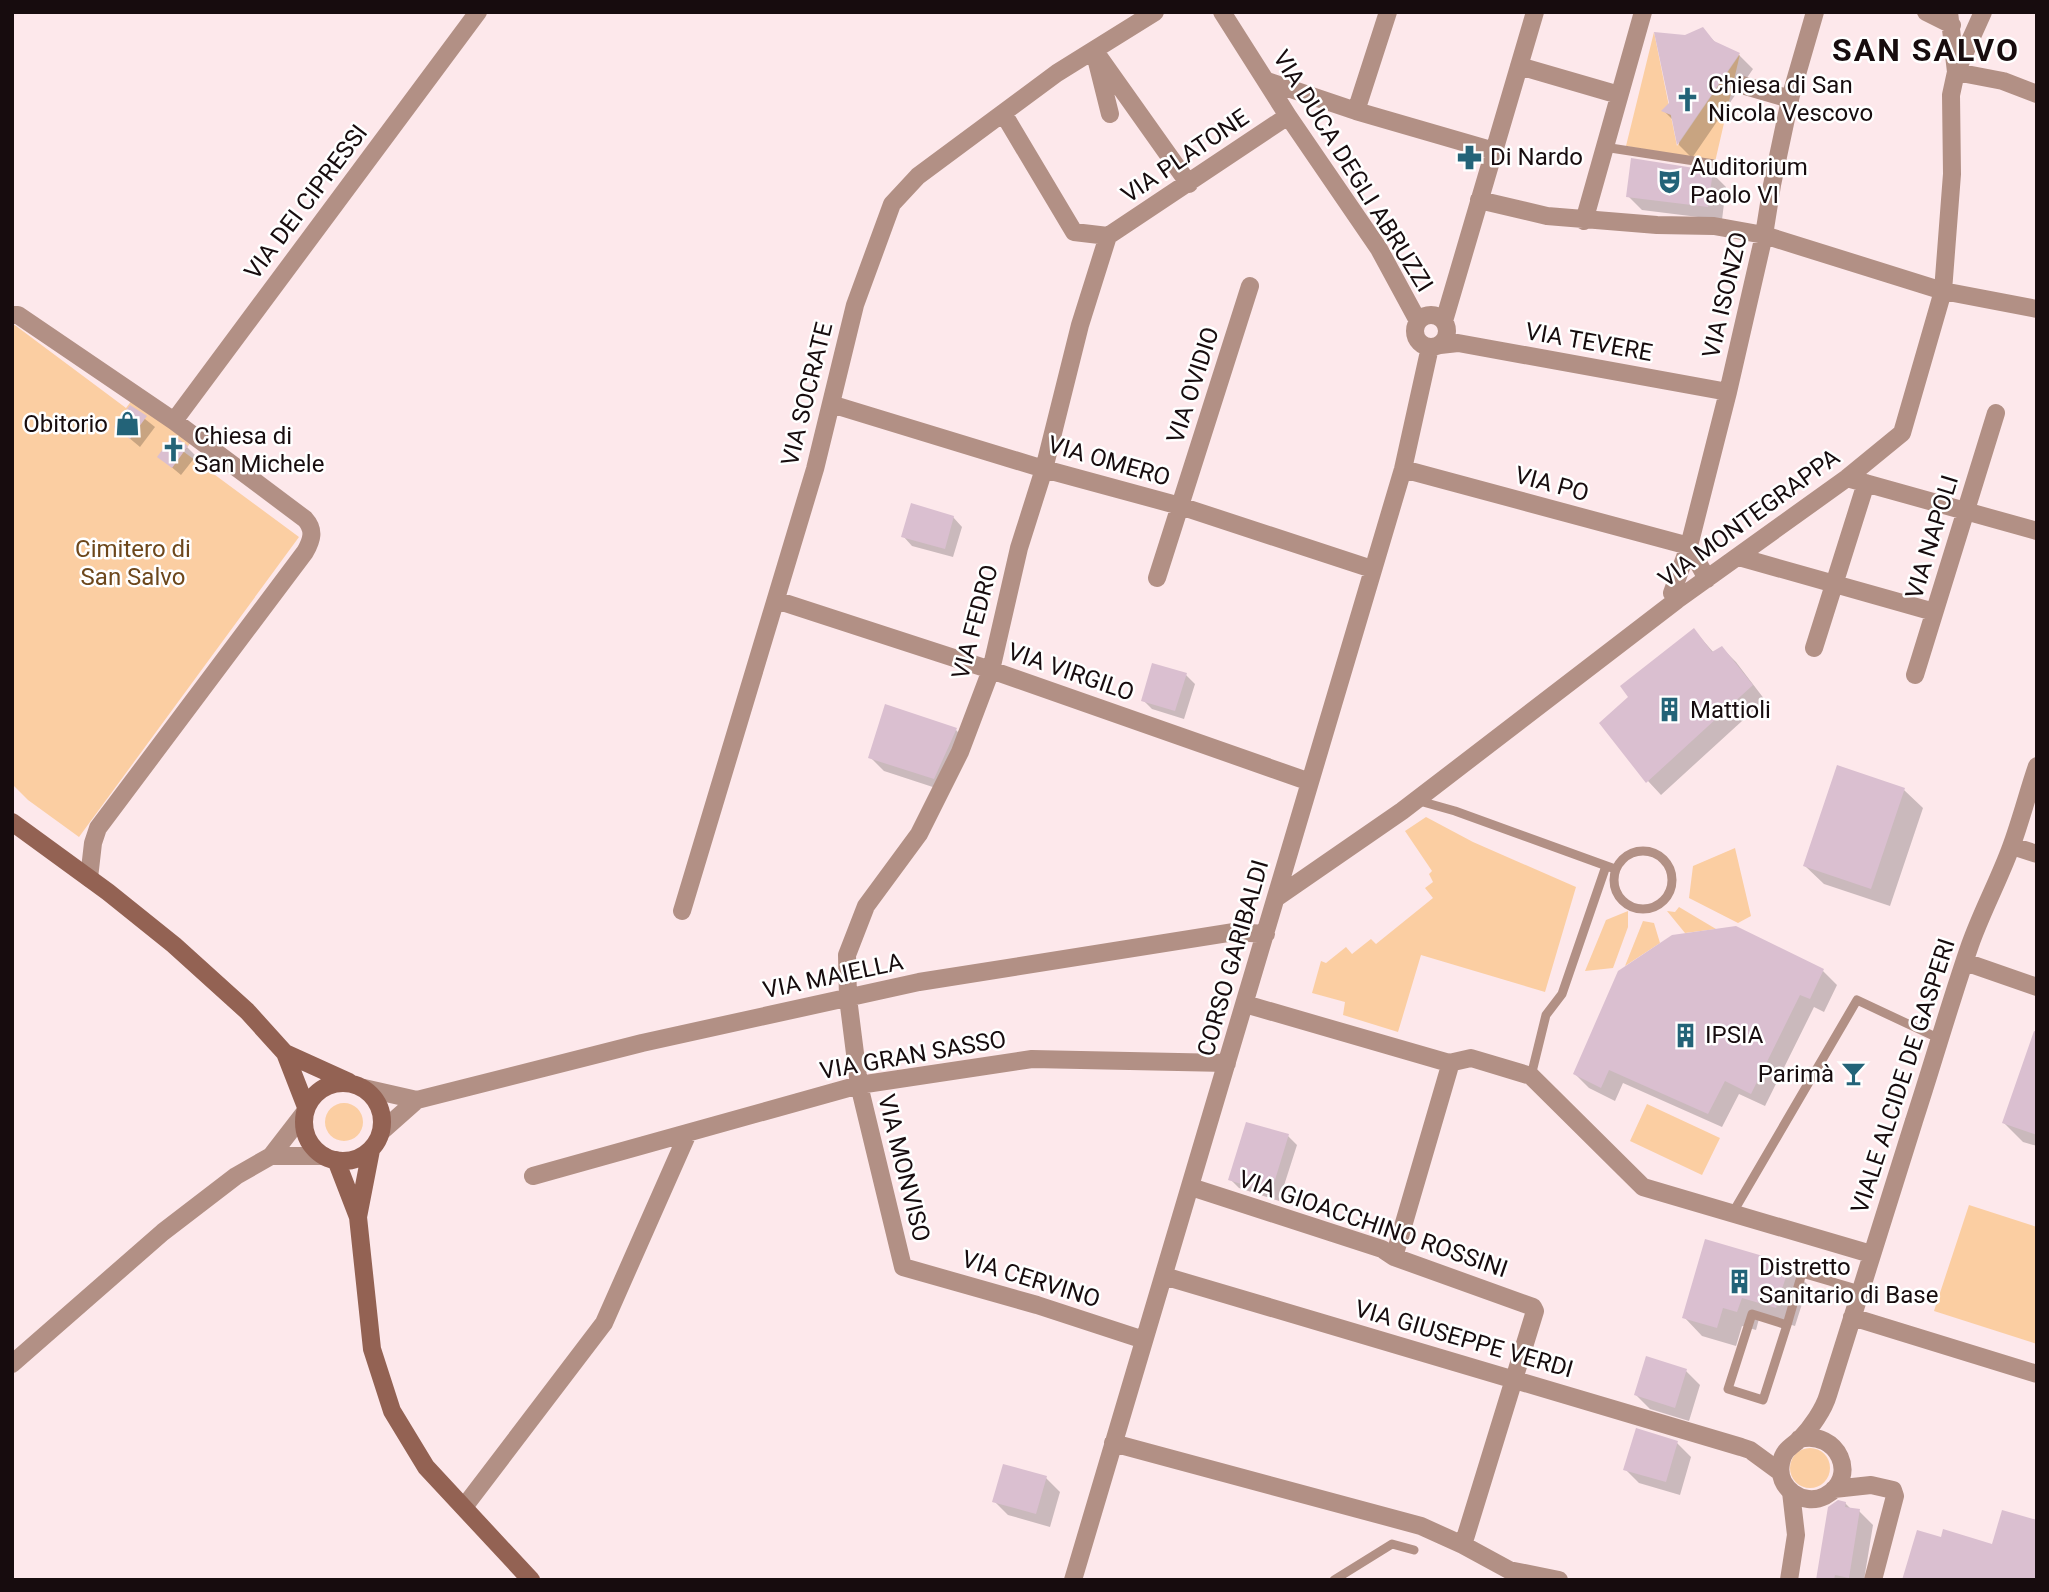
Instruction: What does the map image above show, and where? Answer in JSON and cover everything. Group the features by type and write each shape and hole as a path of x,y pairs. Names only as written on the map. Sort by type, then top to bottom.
{"street":[{"name":"VIA DEI CIPRESSI","path":"174,421 478,12"},
{"name":"VIA SOCRATE","path":"682,911 815,469 855,305 892,204 918,176 1003,113 1058,73 1155,12"},
{"name":"VIA DUCA DEGLI ABRUZZI","path":"1222,12 1379,248 1418,321"},
{"path":"1356,111 1388,12"},
{"path":"1444,321 1431,314 1418,321 1415,331 1418,340 1435,346 1447,336 1444,321 1535,12"},
{"path":"1584,220 1643,12"},
{"name":"VIA ISONZO","path":"1677,600 1672,593 1689,546 1728,392 1764,235 1790,99 1815,12"},
{"path":"1926,12 1950,19 1956,72 2003,81 2037,94"},
{"name":"VIA MONTEGRAPPA","path":"1276,898 1416,800 1677,600 1847,478 1902,433 1943,290 1952,174 1951,95 1956,72 1983,12"},
{"path":"1094,50 1110,114"},
{"path":"1094,50 1189,184"},
{"path":"1519,66 1619,95"},
{"path":"1267,80 1356,111 1494,151"},
{"path":"1742,85 1790,99"},
{"path":"1003,113 1074,232 1108,236"},
{"name":"VIA PLATONE","path":"1108,236 1289,116"},
{"path":"1479,200 1547,216 1657,225 1714,226 1764,235 1943,290 2037,309"},
{"name":"VIA FEDRO","path":"848,998 847,955 866,906 919,834 960,752 991,670 1019,548 1044,469 1080,325 1108,236"},
{"name":"VIA OVIDIO","path":"1157,578 1250,286"},
{"path":"12,315 18,314 174,421 305,519 310,524 312,538 305,552 99,828 93,843 89,878"},
{"name":"VIA TEVERE","path":"1435,346 1458,343 1728,392"},
{"name":"CORSO GARIBALDI","path":"1073,1580 1403,470 1435,346"},
{"name":"VIA OMERO","path":"831,404 1044,469 1180,506 1373,569"},
{"name":"VIA NAPOLI","path":"1914,675 1996,414"},
{"name":"VIA PO","path":"1403,470 1689,546"},
{"path":"1847,478 2037,531"},
{"path":"1814,648 1866,483"},
{"path":"1689,546 1707,579"},
{"path":"1739,558 1934,612"},
{"name":"VIA VIRGILO","path":"776,600 991,670 1310,782"},
{"name":"VIALE ALCIDE DE GASPERI","path":"1794,1443 1825,1406 1965,962 2012,846 2037,766"},
{"path":"12,822 174,945 247,1011 285,1053 306,1110 304,1125 307,1138 314,1148 330,1158 358,1217"},
{"path":"2012,846 2037,854"},
{"name":"VIA MAIELLA","path":"382,1131 417,1100 642,1043 919,982 1234,932 1266,934"},
{"path":"1965,962 2037,987"},
{"name":"VIA MONVISO","path":"848,998 859,1085 903,1267"},
{"path":"1245,1004 1449,1063 1471,1058 1531,1076 1643,1187 1871,1254"},
{"path":"285,1053 357,1085 372,1094 382,1111 382,1131 371,1150 358,1217 372,1349 392,1411 426,1467 531,1580"},
{"name":"VIA GRAN SASSO","path":"533,1176 859,1085 1032,1059 1227,1063"},
{"path":"1394,1257 1449,1063"},
{"path":"12,1364 163,1232 236,1176 271,1156 317,1092 327,1086 357,1085"},
{"name":"VIA MAIELLA","path":"357,1085 417,1100"},
{"path":"464,1507 604,1323 688,1133"},
{"path":"271,1156 349,1161 371,1150"},
{"name":"VIA GIOACCHINO ROSSINI","path":"1191,1187 1382,1249 1394,1257 1531,1305 1535,1311 1514,1378"},
{"name":"VIA CERVINO","path":"903,1267 1037,1305 1144,1340"},
{"name":"VIA GIUSEPPE VERDI","path":"1164,1276 1750,1450 1780,1472"},
{"path":"1852,1317 2037,1374"},
{"path":"1463,1545 1514,1378"},
{"name":"VIALE ALCIDE DE GASPERI","path":"1825,1406 1831,1444"},
{"path":"1818,1499 1809,1499 1791,1492 1780,1472 1781,1460 1794,1443 1818,1437 1831,1444 1842,1463 1842,1472 1835,1489"},
{"path":"1113,1443 1421,1526 1509,1570 1559,1580"},
{"name":"VIA GIUSEPPE VERDI","path":"1750,1450 1794,1443"},
{"path":"1842,1463 1871,1485"},
{"path":"1796,1535 1818,1499 1835,1489 1871,1485 1892,1490 1895,1496 1873,1580"},
{"path":"1788,1580 1796,1535 1791,1492"}],"lane":[{"path":"1604,147 1714,164"},
{"path":"1416,800 1455,811 1611,868"},
{"path":"1531,1076 1546,1016 1562,994 1611,868 1629,854 1638,851 1657,854 1671,869 1672,888 1661,904 1643,910 1634,908 1619,897 1611,868"},
{"path":"1732,1214 1857,1000 1940,1039"},
{"path":"1787,1325 1752,1314 1728,1389 1763,1400 1787,1325 1802,1273 1860,1290"},
{"path":"1334,1580 1392,1544 1414,1550"}],"green space":[{"path":"1654,32 1677,146 1740,54 1715,162 1626,146"},
{"name":"Cimitero di San Salvo","path":"12,323 126,408 135,396 193,439 184,452 299,537 79,837 28,800 12,784"},
{"path":"1426,817 1473,842 1576,887 1545,992 1421,955 1398,1032 1343,1015 1345,1002 1312,993 1321,961 1326,963 1346,947 1352,954 1371,939 1376,944 1433,898 1425,888 1433,882 1429,874 1432,871 1405,831"},
{"path":"1735,848 1751,916 1738,923 1689,898 1693,866"},
{"path":"1679,907 1716,929 1685,933 1667,911 1675,912"},
{"path":"1628,911 1628,927 1613,968 1585,971 1606,920"},
{"path":"1643,921 1654,923 1660,943 1625,966"},
{"path":"344,1103 357,1109 363,1122 357,1135 344,1141 331,1135 325,1122 331,1109"},
{"path":"1647,1104 1720,1138 1702,1175 1630,1141"},
{"path":"1969,1205 2037,1227 2037,1344 1934,1311"},
{"path":"1810,1448 1824,1454 1830,1468 1824,1482 1810,1488 1796,1482 1790,1468 1796,1454"}],"building":[{"name":"Chiesa di San Nicola Vescovo","path":"1703,27 1714,41 1740,53 1677,145 1671,115 1661,111 1669,103 1654,32 1685,35"},
{"name":"Auditorium Paolo VI","path":"1631,158 1713,171 1708,207 1626,197"},
{"name":"Obitorio","path":"130,405 147,416 130,439 114,427"},
{"name":"Chiesa di San Michele","path":"173,435 188,446 172,468 157,457"},
{"path":"911,503 954,516 945,549 901,537"},
{"name":"Mattioli","path":"1694,628 1712,652 1722,646 1753,685 1646,783 1599,723 1628,697 1620,686"},
{"path":"1152,663 1187,673 1175,711 1141,701"},
{"path":"885,704 957,728 934,779 868,758"},
{"path":"1837,765 1905,788 1871,889 1803,866"},
{"name":"IPSIA","path":"1736,926 1824,969 1810,999 1800,995 1751,1094 1725,1081 1708,1114 1609,1070 1601,1088 1573,1074 1618,971 1672,935"},
{"path":"2034,1031 2037,1032 2037,1135 2002,1123"},
{"path":"1246,1122 1289,1134 1271,1193 1228,1180"},
{"name":"Distretto Sanitario di Base","path":"1705,1239 1790,1264 1776,1308 1742,1298 1737,1312 1723,1308 1717,1328 1682,1318"},
{"path":"1646,1356 1687,1369 1675,1408 1634,1395"},
{"path":"1636,1428 1678,1441 1666,1482 1623,1470"},
{"path":"1003,1464 1047,1476 1036,1514 992,1502"},
{"path":"1838,1500 1846,1502 1845,1507 1860,1509 1849,1578 1835,1575 1834,1580 1816,1580 1828,1507"},
{"path":"2002,1510 2037,1520 2037,1580 1902,1580 1917,1530 1941,1537 1943,1529 1992,1544"}],"place":[{"name":"Chiesa di San Nicola Vescovo","path":"1688,99"},
{"name":"Di Nardo","path":"1470,157"},
{"name":"Auditorium Paolo VI","path":"1670,181"},
{"name":"Obitorio","path":"128,424"},
{"name":"Chiesa di San Michele","path":"174,450"},
{"name":"Mattioli","path":"1670,710"},
{"name":"IPSIA","path":"1685,1035"},
{"name":"Parimà","path":"1854,1074"},
{"name":"Distretto Sanitario di Base","path":"1739,1281"}],"district":[{"name":"SAN SALVO","path":"1926,50"}]}
